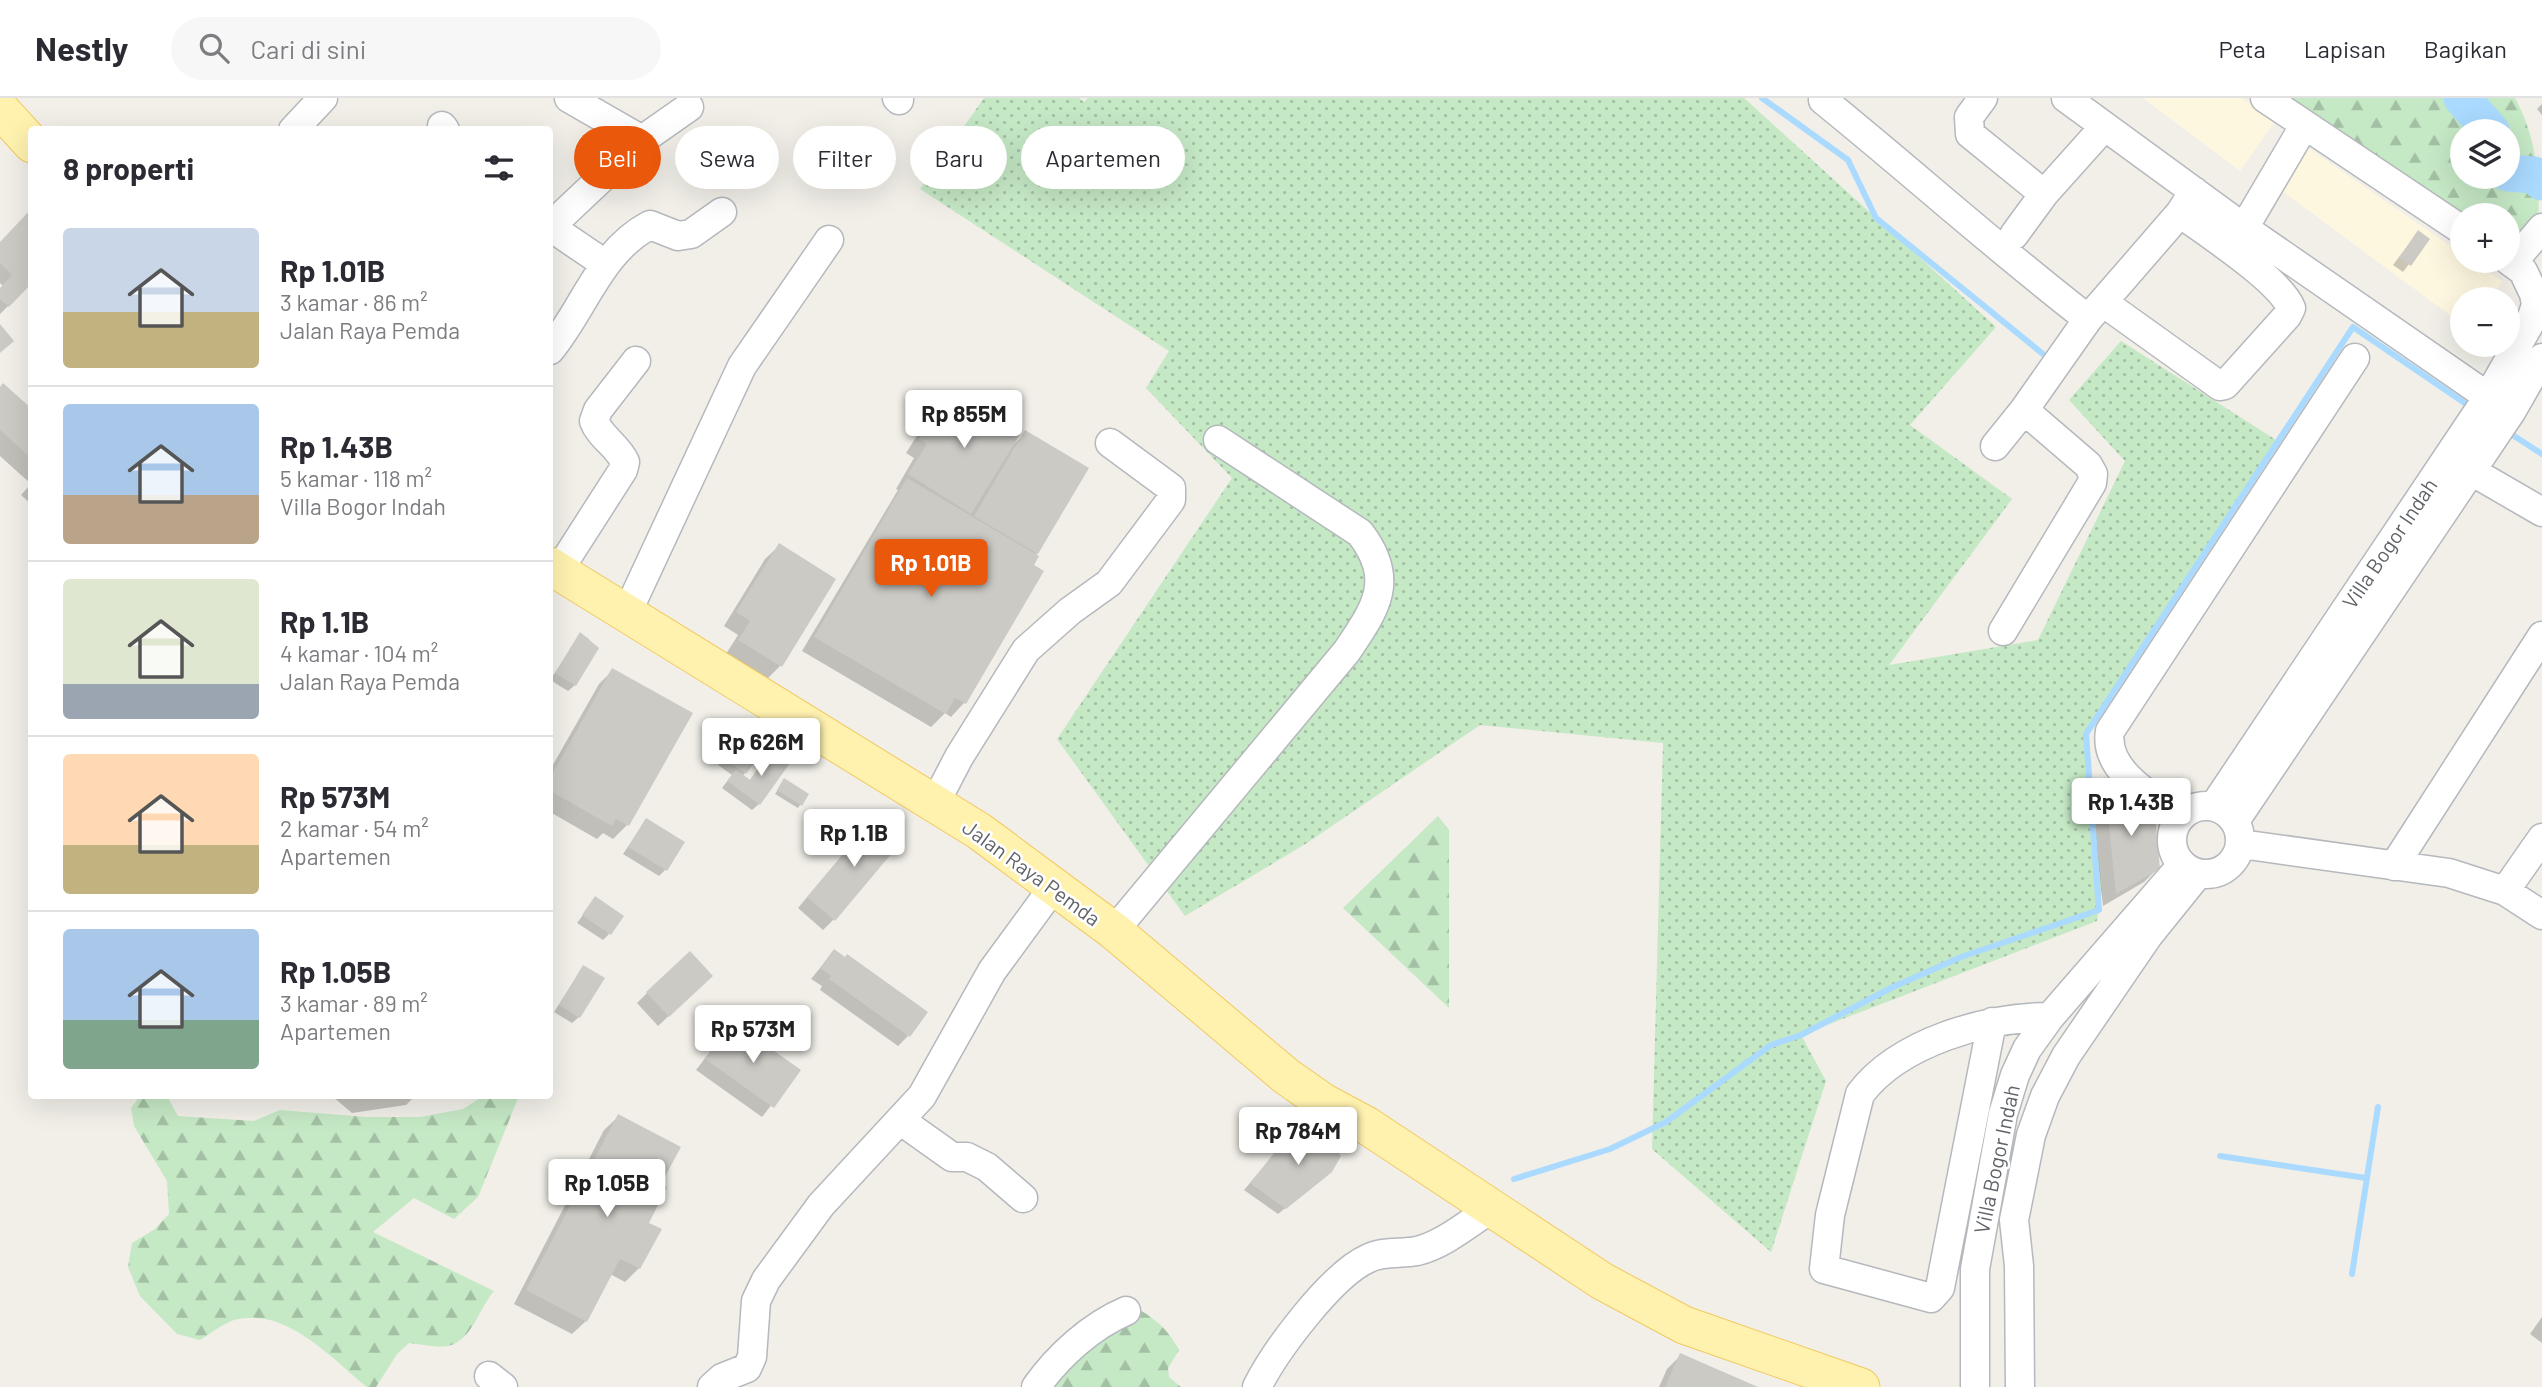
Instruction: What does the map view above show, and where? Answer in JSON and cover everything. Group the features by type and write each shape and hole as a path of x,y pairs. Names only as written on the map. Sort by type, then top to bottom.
{"main road":[{"path":"0,109 28,140"},
{"name":"Jalan Raya Pemda","path":"554,569 979,831 1055,884 1114,931 1286,1076 1323,1102 1366,1125 1602,1281 1684,1325 1861,1387"}],"street":[{"path":"296,126 303,115 323,98"},
{"path":"569,98 617,126"},
{"path":"1983,98 1969,117 1970,134 2044,194"},
{"path":"1823,100 1908,169 1996,248 2220,386 2225,386 2287,317 2291,308 2279,290 2187,202 2104,127 2066,98"},
{"path":"2265,98 2450,222"},
{"path":"661,127 689,107"},
{"path":"2244,228 2304,126"},
{"path":"2014,235 2044,194 2104,127"},
{"path":"590,189 559,217 555,229 605,264"},
{"path":"1995,446 2096,311 2187,202"},
{"path":"2187,202 2244,228 2511,412"},
{"path":"553,346 565,332 605,264 638,231 650,225 678,236 691,234 722,212"},
{"path":"2521,265 2542,228"},
{"path":"626,615 725,397 742,366 829,240"},
{"name":"Villa Bogor Indah","path":"1975,1387 1975,1269 1982,1216 2011,1088 2027,1049 2050,1017 2140,930 2190,869 2208,875 2226,869 2233,862 2230,824 2446,457 2488,397 2530,323 2536,305 2521,265"},
{"path":"2180,818 2123,773 2113,759 2108,741 2110,731 2355,358"},
{"name":"Villa Bogor Indah","path":"2230,824 2511,412 2542,358"},
{"path":"554,569 623,470 625,462 622,455 597,429 594,421 598,410 636,361"},
{"path":"2003,631 2092,483 2093,474 2088,465 2024,410"},
{"path":"1114,931 1347,651 1373,613 1379,596 1381,574 1370,546 1360,533 1218,440"},
{"path":"934,805 966,745 1026,650 1070,611 1109,583 1171,500 1171,488 1110,443"},
{"path":"2446,457 2542,512"},
{"path":"2394,866 2542,636"},
{"path":"2190,869 2172,842 2180,818 2195,807 2230,824 2394,866 2449,873 2505,891 2542,915"},
{"path":"2505,891 2542,838"},
{"path":"712,1387 722,1378 747,1368 752,1357 756,1301 765,1280 821,1205 900,1120 936,1073 992,971 1055,884"},
{"name":"Villa Bogor Indah","path":"2020,1387 2019,1266 2014,1220 2031,1135 2045,1096 2066,1056 2140,930"},
{"path":"1992,1023 1940,1288 1931,1298 1824,1269 1830,1215 1860,1094 1872,1078 1902,1056 1955,1033 1992,1023 2024,1017 2050,1017"},
{"path":"900,1120 952,1157 967,1157 986,1167 1023,1198"},
{"path":"1257,1387 1274,1357 1314,1308 1356,1264 1372,1256 1419,1250 1492,1208"},
{"path":"1943,1272 2019,1266"},
{"path":"1036,1387 1049,1368 1104,1320 1126,1311"},
{"path":"1974,1357 2019,1358"}],"shaded area":[{"path":"2143,98 2242,98 2275,121 2240,171"},
{"path":"2301,143 2450,246 2450,273 2490,273 2502,281 2498,287 2450,287 2450,315 2278,188"}],"green space":[{"path":"984,98 1079,98 1084,102 1088,98 1744,98 1996,327 1910,425 2012,499 1889,665 2038,640 2125,461 2069,400 2121,341 2276,440 2086,734 2102,892 2097,921 1801,1035 1826,1081 1771,1252 1652,1149 1663,743 1480,725 1307,843 1185,916 1057,739 1232,478 1146,388 1169,351 920,189 1007,189 1007,126 964,126"},
{"path":"2286,98 2515,98 2530,136 2538,177 2534,262 2520,252 2520,203 2450,203 2450,206"},
{"path":"1438,816 1449,830 1449,1008 1343,908"},
{"path":"138,1099 169,1099 178,1116 254,1121 280,1110 366,1117 420,1117 463,1109 478,1099 518,1099 478,1197 454,1219 414,1198 373,1232 494,1291 463,1338 448,1346 409,1343 397,1354 376,1387 367,1387 306,1337 272,1320 234,1320 200,1340 177,1334 140,1296 128,1267 132,1243 155,1229 169,1214 167,1181 134,1126 131,1108"},
{"path":"1140,1310 1162,1327 1179,1350 1168,1368 1169,1377 1181,1387 1040,1387 1101,1324"}],"building":[{"path":"28,212 28,287 9,307 0,299 0,288 12,275 0,263 0,242"},
{"path":"2418,230 2430,239 2411,266 2399,258"},
{"path":"0,324 14,341 0,353"},
{"path":"3,383 28,405 28,455 0,430 0,387"},
{"path":"959,390 1023,430 971,514 908,474 927,444 919,439 942,401 950,405"},
{"path":"1025,430 1089,468 1038,554 974,516"},
{"path":"907,478 1039,556 1034,565 1044,571 966,704 955,698 946,714 814,637"},
{"path":"779,543 836,579 782,667 738,640 750,621 736,612"},
{"path":"580,632 599,648 576,686 555,673"},
{"path":"612,668 693,713 629,826 616,819 612,826 553,793 553,773"},
{"path":"741,733 764,749 746,774 723,757"},
{"path":"771,750 790,763 760,805 727,781 736,769 750,780"},
{"path":"2104,777 2155,815 2160,869 2116,894"},
{"path":"784,778 809,794 802,806 777,790"},
{"path":"874,817 902,841 835,921 807,897"},
{"path":"646,818 685,842 667,871 628,847"},
{"path":"595,896 624,916 611,935 582,915"},
{"path":"834,949 845,957 847,954 928,1012 910,1037 829,979 831,976 820,968"},
{"path":"690,951 713,976 669,1017 646,992"},
{"path":"583,965 605,978 580,1018 559,1005"},
{"path":"732,1021 801,1070 774,1108 705,1059"},
{"path":"618,1114 681,1147 661,1184 667,1187 649,1223 662,1229 640,1269 620,1259 587,1322 526,1290"},
{"path":"1314,1121 1341,1156 1332,1172 1286,1209 1250,1183 1275,1152"},
{"path":"1680,1353 1758,1387 1665,1387"}],"waterway":[{"path":"1762,98 1848,160 1876,218 2043,354"},
{"path":"2462,98 2480,119"},
{"path":"2520,174 2534,175 2542,182"},
{"path":"1514,1179 1610,1149 1666,1122 1771,1045 1801,1035 1893,987 1961,957 2099,910 2086,734 2353,327 2472,408"},
{"path":"2508,432 2542,454"},
{"path":"2352,1274 2378,1107"},
{"path":"2220,1156 2366,1178"}]}
